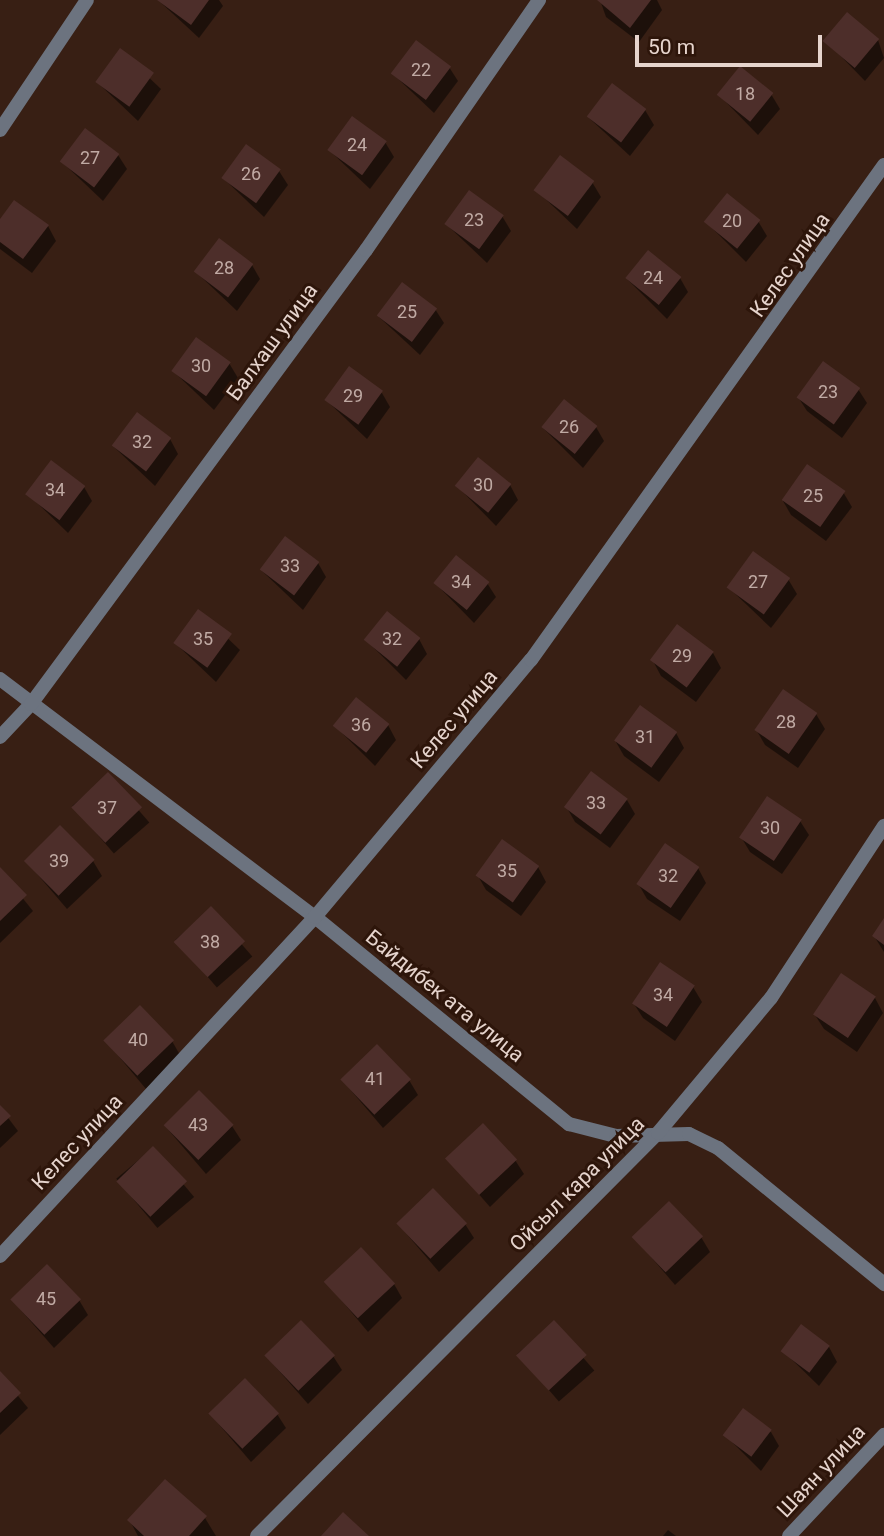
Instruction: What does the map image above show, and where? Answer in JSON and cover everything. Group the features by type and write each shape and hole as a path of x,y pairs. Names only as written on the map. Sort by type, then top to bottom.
{"street":[{"path":"0,130 87,0"},
{"name":"Балхаш улица","path":"0,737 32,704 366,250 539,0"},
{"name":"Келес улица","path":"0,1256 315,917 531,660 884,165"},
{"name":"Байдибек ата улица","path":"0,679 315,917 569,1124 616,1136 689,1134 719,1148 884,1284"},
{"name":"Ойсыл кара улица","path":"257,1536 659,1133 771,998 884,826"},
{"name":"Шаян улица","path":"789,1536 884,1435"}],"building":[{"path":"157,0 209,0 191,25"},
{"path":"597,0 651,0 630,28"},
{"path":"847,12 879,39 855,68 823,41"},
{"path":"416,40 451,66 426,100 391,74"},
{"path":"120,48 154,73 129,107 95,82"},
{"path":"740,66 773,93 750,122 717,95"},
{"path":"612,83 646,109 621,142 587,117"},
{"path":"352,116 387,141 362,175 327,150"},
{"path":"85,128 119,154 94,187 60,162"},
{"path":"246,144 281,169 256,203 221,178"},
{"path":"560,155 594,181 568,216 534,190"},
{"path":"469,190 504,215 479,249 444,224"},
{"path":"727,193 760,220 737,249 704,222"},
{"path":"14,200 49,225 23,259 0,242 0,219"},
{"path":"219,238 253,264 228,297 194,272"},
{"path":"648,250 681,277 659,305 625,278"},
{"path":"402,282 437,308 412,342 377,316"},
{"path":"196,337 231,362 206,396 171,371"},
{"path":"823,361 860,388 834,424 797,397"},
{"path":"349,366 383,391 358,425 324,400"},
{"path":"564,399 597,426 575,454 541,427"},
{"path":"137,412 171,438 146,471 112,446"},
{"path":"478,457 511,484 488,513 455,486"},
{"path":"51,460 85,486 59,520 25,494"},
{"path":"807,464 846,491 820,527 782,500"},
{"path":"285,536 319,562 294,595 260,570"},
{"path":"753,551 790,578 764,614 727,587"},
{"path":"456,555 489,582 467,610 433,583"},
{"path":"198,609 232,634 207,668 173,643"},
{"path":"387,611 420,638 397,667 364,640"},
{"path":"677,624 714,652 687,688 650,660"},
{"path":"783,689 817,713 789,754 754,730"},
{"path":"356,697 389,724 366,753 333,726"},
{"path":"640,705 677,732 651,768 614,741"},
{"path":"591,771 628,799 601,835 564,807"},
{"path":"108,772 142,807 105,843 71,807"},
{"path":"767,796 802,819 774,861 739,837"},
{"path":"60,825 95,860 59,896 24,861"},
{"path":"502,839 539,866 513,902 476,875"},
{"path":"665,843 699,867 671,908 636,884"},
{"path":"0,867 27,895 0,921"},
{"path":"211,906 245,941 208,977 174,942"},
{"path":"884,918 884,945 872,936"},
{"path":"660,962 695,985 667,1027 632,1003"},
{"path":"841,973 876,996 848,1038 813,1014"},
{"path":"140,1005 174,1040 137,1076 103,1040"},
{"path":"377,1044 411,1079 374,1115 340,1079"},
{"path":"199,1090 234,1125 198,1160 164,1125"},
{"path":"0,1105 11,1116 0,1126"},
{"path":"483,1123 517,1160 479,1195 445,1158"},
{"path":"153,1146 187,1181 150,1217 116,1181"},
{"path":"433,1188 467,1223 430,1259 396,1223"},
{"path":"669,1201 703,1236 666,1272 632,1237"},
{"path":"361,1247 395,1284 358,1318 324,1282"},
{"path":"47,1264 81,1299 44,1335 10,1299"},
{"path":"301,1320 335,1355 298,1391 264,1355"},
{"path":"554,1320 587,1355 549,1391 516,1355"},
{"path":"801,1324 830,1346 809,1373 781,1351"},
{"path":"0,1371 21,1393 0,1413"},
{"path":"245,1378 279,1413 242,1449 208,1413"},
{"path":"743,1408 772,1430 751,1457 723,1435"},
{"path":"165,1479 207,1516 189,1536 144,1536 127,1520"},
{"path":"343,1512 369,1536 321,1536"}]}
